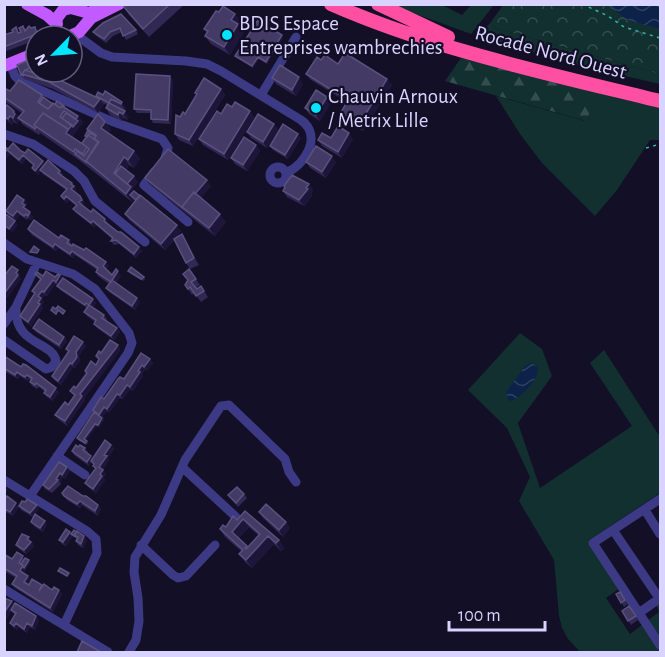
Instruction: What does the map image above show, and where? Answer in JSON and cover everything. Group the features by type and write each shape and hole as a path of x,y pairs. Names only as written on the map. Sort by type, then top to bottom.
{"highway":[{"name":"Rocade Nord Ouest","path":"331,4 385,26 449,40"},
{"name":"Rocade Nord Ouest","path":"353,4 479,51 660,101"},
{"path":"378,4 449,40"},
{"name":"Rocade Nord Ouest","path":"479,51 660,92"}],"main road":[{"path":"28,5 52,11 71,10 89,13 107,4"},
{"path":"84,25 92,18 119,4"},
{"path":"28,5 47,15 53,24"},
{"path":"57,24 59,14 71,10"},
{"path":"71,10 84,19 81,24"},
{"path":"7,65 24,59"}],"street":[{"path":"261,95 296,37"},
{"path":"84,39 95,49 117,58 207,64 302,120 310,130 311,143 299,166 286,173"},
{"path":"7,65 23,82 111,121 164,140 168,148 166,156 144,185 188,222"},
{"path":"4,134 33,144 75,171 84,181 95,201 145,242"},
{"path":"4,243 37,263 73,274 91,285 127,330 131,339 128,353 30,496"},
{"path":"4,324 16,307 37,263"},
{"path":"4,340 46,369 52,367 56,361 54,355 22,333 17,322 16,307"},
{"path":"129,652 136,640 139,621 135,557 160,515 182,467 219,408 226,404 285,459 289,472 296,482"},
{"path":"57,456 85,475"},
{"path":"182,467 236,517"},
{"path":"4,480 92,534 98,543 98,549 64,625"},
{"path":"660,499 593,543 660,645"},
{"path":"645,510 660,534"},
{"path":"613,530 660,598 639,613"},
{"path":"141,545 178,578 186,576 215,545"},
{"path":"4,589 108,652"}],"path":[{"path":"582,4 608,16 624,27 660,38"},
{"path":"646,148 660,144"}],"green space":[{"path":"391,5 442,5 462,15 471,5 494,5 471,34"},
{"path":"503,5 660,5 660,74 495,28 491,22"},
{"path":"491,22 495,28 660,74 660,84 589,68 478,36"},
{"path":"461,58 598,93 586,121 445,81"},
{"path":"598,93 660,108 660,140 650,140 617,190 595,216 542,163 496,96 585,121"},
{"path":"520,333 542,349 552,376 518,423 540,488 632,426 590,363 604,350 660,437 660,493 589,540 620,588 606,598 630,634 659,612 656,605 660,602 660,652 580,652 562,628 554,560 519,501 530,477 507,428 468,390"}],"water":[{"path":"607,5 660,5 660,29 628,20"},
{"path":"531,363 538,367 533,382 512,401 508,400 506,392 525,366"}],"building":[{"path":"127,4 170,4 143,29 124,7"},
{"path":"223,6 235,14 231,20 238,24 224,47 205,36 208,31 204,29 216,11 219,12"},
{"path":"121,14 136,30 123,36 120,28 110,32 104,39 93,32 103,23"},
{"path":"258,20 282,35 266,62 258,57 252,66 235,56"},
{"path":"23,26 24,39 4,47 4,35 13,32 12,30 16,27 18,33 21,32 19,28"},
{"path":"345,53 387,79 359,125 340,114 348,100 306,74 317,57 321,60 325,55 338,64"},
{"path":"24,62 22,74 24,76 21,75 17,65"},
{"path":"280,65 299,77 292,90 272,78"},
{"path":"136,74 170,76 168,120 151,119 151,110 134,109"},
{"path":"204,78 221,89 189,140 175,134 176,115 180,117 183,112 185,114"},
{"path":"19,80 42,95 38,102 48,109 53,103 78,116 76,119 64,111 60,117 72,125 68,130 43,113 34,125 35,129 18,118 24,111 4,97 4,88 10,91"},
{"path":"53,84 68,84 100,99 94,107"},
{"path":"316,90 327,97 316,115 305,108"},
{"path":"105,91 122,102 121,104 111,99 109,103 96,96 98,92 103,95"},
{"path":"43,97 53,104 48,109 39,103"},
{"path":"57,101 64,107 60,108 55,104"},
{"path":"235,102 250,111 224,154 199,139 217,111 221,114 227,104 232,107"},
{"path":"109,103 125,111 123,114 119,112 118,115 106,108"},
{"path":"7,105 14,111 13,118 10,116 8,119 4,116 4,109"},
{"path":"43,113 68,129 66,133 87,147 83,154 75,149 74,152 34,125"},
{"path":"66,113 78,121 73,127 62,118"},
{"path":"98,114 105,122 101,128 134,151 128,160 124,157 114,173 131,187 126,194 86,161 99,142 94,139 96,135 87,129"},
{"path":"258,114 274,124 263,142 247,132"},
{"path":"283,124 298,134 285,155 270,146"},
{"path":"338,126 349,133 338,152 318,140 322,133 331,138"},
{"path":"90,133 96,136 95,140 88,135"},
{"path":"88,135 98,142 86,161 87,163 75,154 77,151 84,156 89,149 82,143"},
{"path":"244,137 256,145 243,165 231,158"},
{"path":"13,143 21,151 25,153 28,149 43,161 35,171 32,168 34,165 23,155 19,160 7,150 4,153 4,146 8,149"},
{"path":"316,146 332,156 322,172 306,162"},
{"path":"168,149 207,180 182,207 184,209 145,178"},
{"path":"48,160 60,171 58,173 72,183 74,186 71,189 80,196 82,200 79,202 82,205 91,212 93,209 105,219 104,221 139,247 134,254 116,240 111,241 113,238 93,221 91,223 73,209 77,205 66,196 64,199 61,196 67,189 40,170"},
{"path":"121,166 134,176 127,184 115,174"},
{"path":"292,175 309,184 306,188 308,189 299,200 283,191"},
{"path":"134,191 140,196 136,200 130,195"},
{"path":"194,192 220,214 209,228 182,207"},
{"path":"17,195 24,200 23,207 30,212 28,216 17,211 13,216 6,211"},
{"path":"140,195 177,225 161,244 125,214"},
{"path":"4,213 15,221 9,229 4,225"},
{"path":"34,220 59,238 61,235 69,240 67,243 72,246 73,244 84,250 86,248 106,262 103,266 112,275 116,269 118,271 111,282 96,272 98,268 72,251 70,254 55,244 53,247 30,231 28,229"},
{"path":"182,234 194,258 186,263 174,239"},
{"path":"34,246 39,250 37,253 30,252"},
{"path":"12,266 18,270 16,273 18,275 4,294 4,276"},
{"path":"131,267 144,277 141,279 128,271"},
{"path":"189,269 196,279 191,282 197,289 201,286 204,291 196,296 190,287 188,289 185,285 188,280 183,274"},
{"path":"46,271 55,277 60,275 56,282 53,280 38,296 41,298 38,303 40,304 28,322 20,316 35,293 32,291 41,279 35,274 37,272 43,276"},
{"path":"63,278 93,299 89,305 86,303 85,305 57,286"},
{"path":"112,280 137,298 132,306 106,288"},
{"path":"89,305 117,328 111,336 94,324 96,320 84,312"},
{"path":"58,306 65,311 63,314 58,310 56,314 51,310"},
{"path":"39,319 64,337 59,345 33,328"},
{"path":"74,336 83,342 76,352 77,357 58,381 52,376 69,351 66,349"},
{"path":"110,340 118,345 80,394 82,396 65,421 55,415 65,402 68,405 75,395 70,391 74,386 76,388 87,373 85,371 91,361 96,365 99,359 96,356"},
{"path":"141,353 150,359 144,367 142,365 130,387 127,385 120,395 117,394 107,409 104,407 99,415 93,410 101,397 104,399 120,377 124,379"},
{"path":"4,356 21,367 23,364 26,365 56,388 50,397 44,393 46,390 30,382 32,378 17,372 15,375 4,368"},
{"path":"94,412 102,418 84,439 87,441 85,443 77,438"},
{"path":"105,440 111,445 99,467 103,470 100,474 102,476 93,489 85,483 96,468 91,461"},
{"path":"76,445 85,448 83,450 91,456 87,462 72,451"},
{"path":"59,462 67,467 49,489 43,485"},
{"path":"68,486 98,505 95,511 80,501 77,504 64,496 62,493"},
{"path":"237,487 244,494 236,503 228,495"},
{"path":"7,496 16,503 10,512 4,508 4,500"},
{"path":"27,499 37,505 30,513 19,506"},
{"path":"266,504 286,522 279,530 259,512"},
{"path":"245,511 279,540 276,543 268,536 246,560 239,554 243,550 220,529 223,525 226,527 233,516 237,520","holes":["243,519 260,534 246,549 247,546 232,532"]},
{"path":"35,514 45,521 40,528 31,522"},
{"path":"66,529 70,532 63,542 59,540"},
{"path":"77,531 84,536 81,544 76,541 78,537 74,535"},
{"path":"22,534 29,537 27,539 31,542 24,550 16,545"},
{"path":"17,552 23,556 19,563 23,565 20,571 28,576 24,582 29,585 32,579 42,585 39,591 44,584 52,590 54,587 59,590 50,608 12,584 17,576 4,568 4,554 12,559"},
{"path":"25,558 29,560 24,568 21,564"},
{"path":"60,568 69,573 67,576 58,571"},
{"path":"620,592 625,600 621,603 616,594"},
{"path":"4,598 12,601 4,613"},
{"path":"15,603 36,616 32,626 27,623 24,629 16,623 14,626 10,623 16,613 11,610"},
{"path":"629,606 636,616 628,621 622,611"},
{"path":"82,641 99,651 99,652 77,652"}],"place":[{"name":"BDIS Espace Entreprises wambrechies","path":"227,35"},
{"name":"Chauvin Arnoux / Metrix Lille","path":"316,108"}]}
